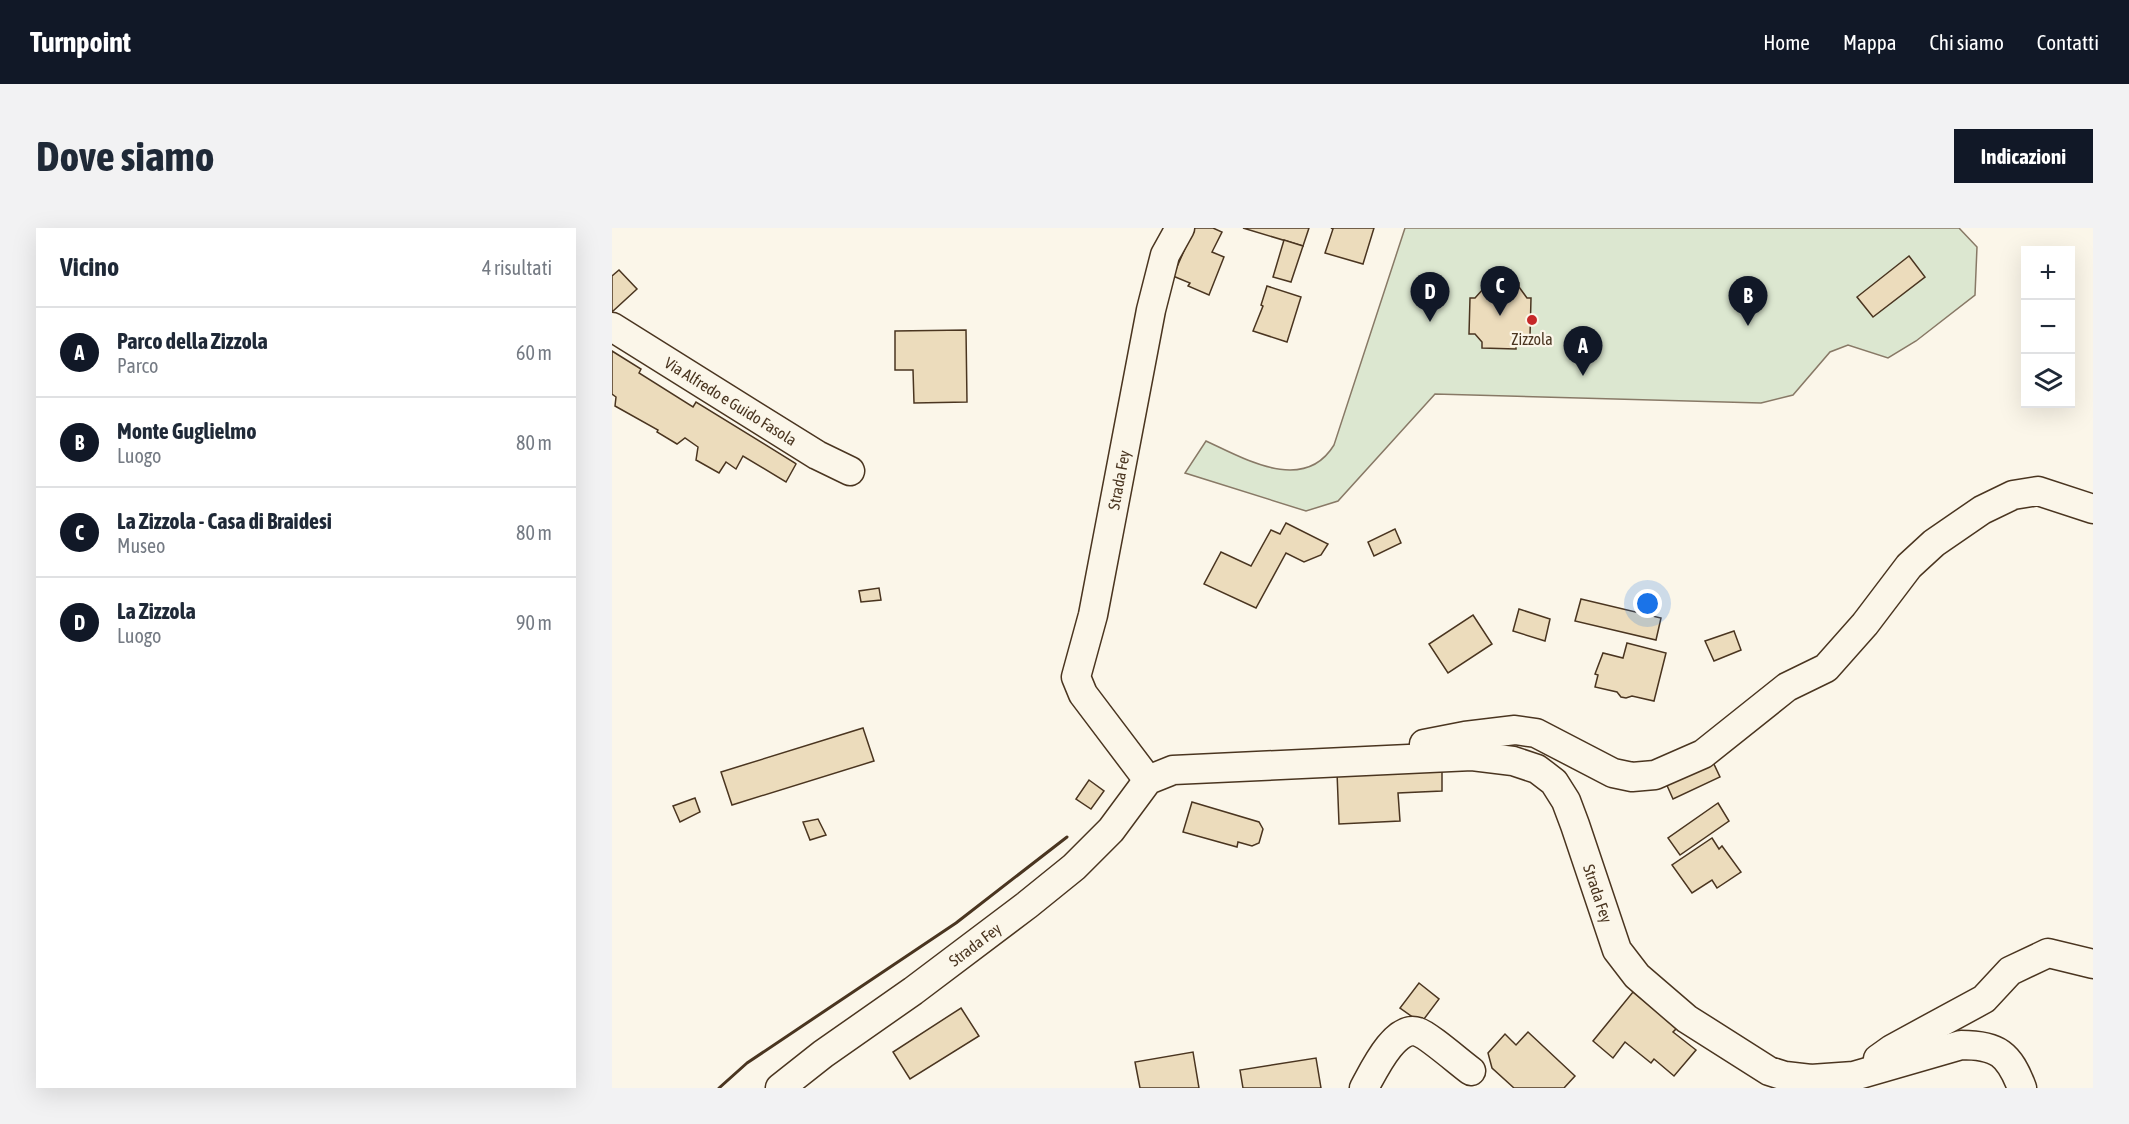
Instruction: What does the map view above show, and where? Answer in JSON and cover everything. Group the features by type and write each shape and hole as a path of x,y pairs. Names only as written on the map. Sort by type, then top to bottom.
{"street":[{"name":"Strada Fey","path":"1148,780 1083,694 1076,677 1093,615 1151,310 1164,255 1180,228"},
{"name":"Via Alfredo e Guido Fasola","path":"612,327 817,455 850,471"},
{"path":"1363,763 1382,752 1465,736 1515,730 1536,734 1613,773 1632,777 1655,775 1703,754 1787,687 1826,668 1865,624 1909,566 1934,543 1982,510 2013,495 2038,491 2093,509"},
{"name":"Strada Fey","path":"780,1088 823,1054 922,985 1074,867 1111,830 1148,780 1173,770 1363,763 1472,756 1513,761 1538,769 1554,782 1566,801 1617,950 1637,976 1687,1019 1769,1071 1785,1076 1811,1079 1854,1076 1961,1045 1979,1045 1994,1049 2007,1059 2016,1072 2022,1088"},
{"path":"1854,1076 1892,1049 1984,999 2010,971 2048,953 2093,964"},
{"path":"1364,1088 1393,1040 1406,1032 1418,1032 1471,1071"}],"green space":[{"path":"1405,228 1959,228 1977,247 1975,295 1916,341 1888,358 1848,345 1830,352 1793,395 1761,403 1435,394 1338,501 1306,511 1185,473 1206,441 1238,456 1273,468 1291,470 1307,468 1321,460 1334,445"}],"building":[{"path":"1194,228 1213,228 1222,232 1212,252 1224,257 1209,295 1188,286 1190,283 1173,276"},
{"path":"1243,228 1309,228 1303,246"},
{"path":"1331,228 1374,228 1363,264 1325,253 1333,229"},
{"path":"1284,240 1303,246 1291,282 1273,277"},
{"path":"1909,256 1925,277 1873,317 1857,297"},
{"path":"619,270 637,289 612,312 612,276"},
{"path":"1484,283 1519,283 1519,287 1527,298 1531,298 1530,336 1516,344 1516,349 1482,348 1482,342 1475,334 1469,334 1470,298 1475,298 1484,288"},
{"path":"1267,286 1301,297 1287,342 1253,331 1263,306 1261,305"},
{"path":"966,330 967,402 914,403 913,370 895,370 895,331"},
{"path":"612,351 641,369 639,373 693,407 696,402 795,463 786,482 743,456 736,469 726,462 719,473 696,460 698,447 685,438 677,444 657,432 658,430 615,406 616,397 612,394"},
{"path":"1286,523 1328,544 1321,555 1304,562 1286,553 1256,608 1204,584 1221,552 1251,566 1271,530 1280,534"},
{"path":"1395,529 1401,543 1374,556 1368,542"},
{"path":"879,588 881,600 861,602 859,591"},
{"path":"1581,599 1661,618 1656,640 1575,621"},
{"path":"1519,609 1550,619 1545,641 1513,631"},
{"path":"1473,615 1492,644 1448,673 1429,644"},
{"path":"1734,631 1741,650 1714,661 1705,641"},
{"path":"1627,643 1666,653 1654,701 1632,696 1621,697 1617,692 1595,687 1598,675 1595,674 1603,653 1623,658"},
{"path":"863,728 874,761 732,805 721,772"},
{"path":"1712,760 1720,777 1673,799 1665,781"},
{"path":"1442,767 1442,791 1398,793 1400,821 1339,824 1337,772"},
{"path":"1089,780 1104,791 1091,809 1076,799"},
{"path":"695,798 700,812 680,822 673,806"},
{"path":"1192,802 1259,822 1263,829 1259,843 1252,846 1238,842 1237,847 1183,832"},
{"path":"1718,803 1729,821 1680,855 1668,838"},
{"path":"818,819 826,835 810,840 803,822"},
{"path":"1712,838 1719,849 1722,846 1741,872 1717,888 1712,880 1692,893 1672,865"},
{"path":"1419,983 1439,999 1421,1023 1400,1008"},
{"path":"1633,992 1677,1028 1673,1032 1696,1050 1674,1076 1654,1059 1651,1063 1625,1042 1613,1058 1593,1041"},
{"path":"961,1008 979,1036 910,1079 893,1052"},
{"path":"1528,1032 1575,1076 1564,1088 1514,1088 1492,1068 1488,1053 1505,1034 1516,1045"},
{"path":"1193,1052 1199,1088 1140,1088 1135,1062"},
{"path":"1316,1058 1321,1088 1243,1088 1240,1070"}],"wall":[{"path":"719,1088 747,1063 956,923 1067,837"}],"place":[{"name":"La Zizzola - Casa di Braidesi","path":"1500,316"},
{"name":"Zizzola","path":"1532,320"},
{"name":"La Zizzola","path":"1430,322"},
{"name":"Monte Guglielmo","path":"1748,326"},
{"name":"Parco della Zizzola","path":"1583,376"}]}
